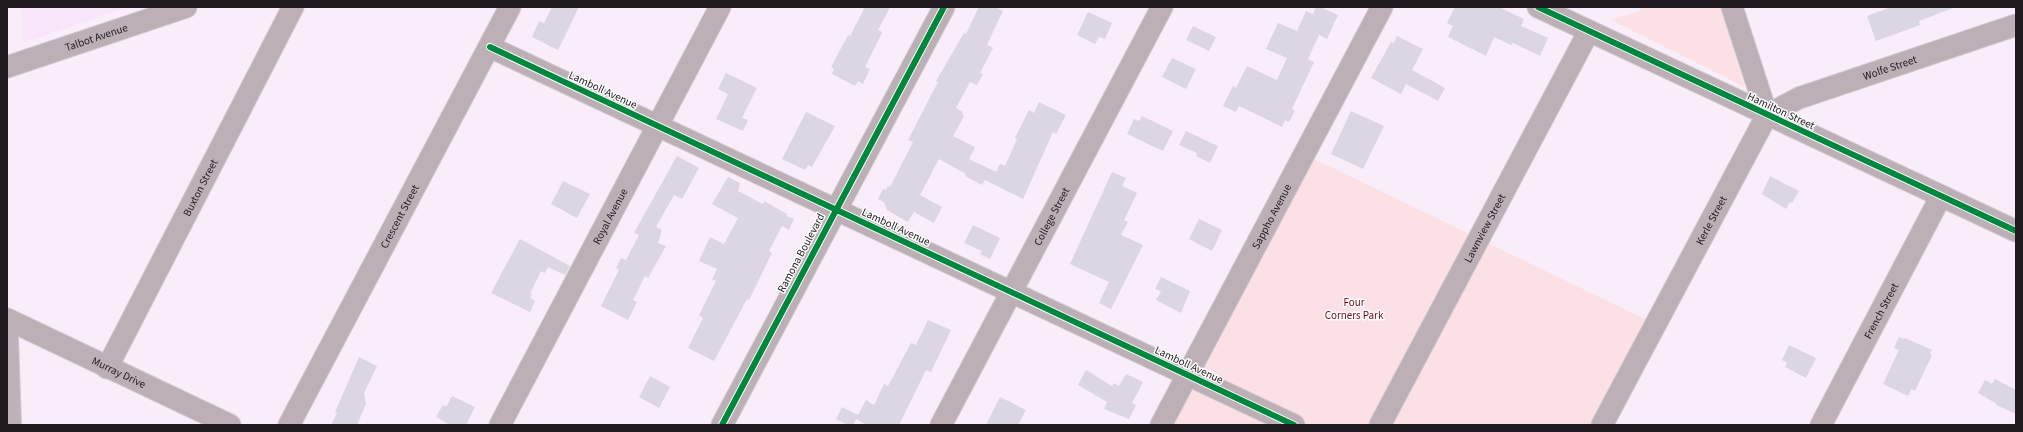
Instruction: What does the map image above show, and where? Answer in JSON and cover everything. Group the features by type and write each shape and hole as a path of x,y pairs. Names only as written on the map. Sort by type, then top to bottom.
{"main road":[{"path":"7,337 10,425"}],"street":[{"name":"Talbot Avenue","path":"7,67 186,7"},
{"name":"Buxton Street","path":"107,368 293,7"},
{"name":"Crescent Street","path":"289,425 510,7"},
{"name":"Royal Avenue","path":"500,425 720,7"},
{"name":"Ramona Boulevard","path":"722,425 944,7"},
{"name":"College Street","path":"941,425 1162,7"},
{"name":"Sappho Avenue","path":"1161,425 1382,7"},
{"name":"Hamilton Street","path":"1538,7 2016,231"},
{"path":"1732,7 1767,115"},
{"name":"Wolfe Street","path":"1767,115 1799,98 2016,25"},
{"name":"Lawnview Street","path":"1380,425 1589,31"},
{"name":"Lamboll Avenue","path":"490,47 1294,425"},
{"name":"Kerle Street","path":"1602,425 1767,115"},
{"name":"French Street","path":"1820,425 1941,196"},
{"name":"Murray Drive","path":"7,319 107,368 230,425"}],"shaded area":[{"path":"22,7 127,7 23,43"}],"green space":[{"path":"1639,7 1721,7 1745,87 1611,20 1640,11"},
{"name":"Four Corners Park","path":"1304,154 1655,324 1602,425 1161,425"}],"building":[{"path":"552,7 579,7 558,50 532,37 539,21 544,23"},
{"path":"865,7 890,7 878,30 882,32 881,35 865,67 870,69 863,84 858,81 855,86 832,74 834,69 831,67 848,35 850,36"},
{"path":"979,7 995,7 1003,11 987,45 993,48 980,73 983,74 977,85 970,82 956,108 963,112 962,114 964,116 953,136 975,147 969,159 996,172 1000,164 1005,166 1017,139 1015,138 1029,110 1034,113 1039,102 1066,115 1056,134 1053,132 1023,199 985,180 982,185 939,159 920,195 942,207 934,223 914,212 908,222 887,210 884,202 878,199 883,189 886,190 888,186 890,187 913,142 908,140 938,82 936,81 964,33 966,34"},
{"path":"1316,7 1320,7 1338,15 1327,39 1319,35 1308,59 1314,62 1292,109 1295,111 1289,122 1285,120 1282,127 1239,106 1236,112 1223,106 1233,86 1236,88 1247,66 1277,80 1287,58 1266,49 1278,23 1297,31 1306,11 1313,14"},
{"path":"1455,7 1499,7 1524,19 1521,26 1548,38 1540,56 1513,43 1511,45 1494,37 1486,56 1448,37 1453,26 1447,23"},
{"path":"1891,7 1953,8 1919,21 1920,25 1876,41 1867,16"},
{"path":"1088,12 1112,23 1105,39 1099,37 1095,44 1077,35"},
{"path":"1193,26 1216,37 1209,51 1186,40"},
{"path":"1397,36 1423,49 1412,70 1445,88 1438,101 1406,84 1401,94 1371,78 1391,42 1394,43"},
{"path":"1172,58 1196,69 1186,89 1162,77"},
{"path":"726,73 757,88 742,118 748,120 743,131 716,119 728,94 718,89"},
{"path":"1351,111 1384,126 1363,169 1331,154"},
{"path":"806,112 835,126 812,167 808,165 805,170 782,159"},
{"path":"1142,116 1173,131 1163,151 1127,134 1134,119 1139,121"},
{"path":"1186,131 1218,146 1210,163 1196,156 1197,153 1179,145"},
{"path":"677,156 699,168 682,199 674,195 656,227 662,230 658,243 666,246 648,278 645,276 633,300 637,302 628,320 601,306 619,270 616,268 621,258 626,260 639,235 634,233"},
{"path":"1112,172 1126,178 1122,186 1137,193 1124,220 1128,222 1121,235 1143,245 1111,309 1099,303 1109,282 1070,264"},
{"path":"1770,176 1799,191 1792,203 1790,202 1786,209 1762,194"},
{"path":"728,177 740,183 738,191 763,204 764,201 787,214 786,216 794,219 789,230 782,226 769,251 772,253 749,300 747,299 714,361 688,348 703,318 699,315 716,281 712,279 717,269 699,261 710,237 724,244 738,218 712,204"},
{"path":"563,181 590,194 577,218 551,204"},
{"path":"1199,219 1222,230 1212,251 1189,239"},
{"path":"973,225 1000,238 990,259 980,254 982,251 964,243"},
{"path":"520,239 570,266 565,275 548,267 545,273 541,271 530,294 532,295 530,298 535,301 530,312 491,293"},
{"path":"1161,277 1190,291 1181,313 1156,300 1161,291 1155,289"},
{"path":"928,320 951,330 931,372 926,370 899,425 867,425 856,419 866,400 874,405 884,384 888,386 911,343 916,345"},
{"path":"1899,337 1905,338 1932,350 1930,354 1932,355 1915,391 1911,389 1908,396 1883,384 1899,350 1894,348"},
{"path":"1789,345 1816,358 1806,378 1785,367 1787,363 1782,360"},
{"path":"359,357 377,366 364,393 366,404 357,425 331,425 337,413 335,412"},
{"path":"1086,370 1112,386 1114,383 1119,386 1126,374 1143,382 1132,403 1136,405 1129,419 1104,409 1107,402 1078,385"},
{"path":"650,376 670,387 659,408 639,397"},
{"path":"1995,379 2016,390 2016,414 1996,405 1997,404 1978,393 1985,380 1992,384"},
{"path":"452,396 475,407 466,425 450,425 436,417 443,405 446,407"},
{"path":"1000,397 1026,410 1018,425 986,425"},
{"path":"842,407 858,415 853,425 848,425 836,419"}],"cycle path":[{"path":"722,425 944,7"},
{"path":"1538,7 2016,231"},
{"path":"490,47 1294,425"}]}
